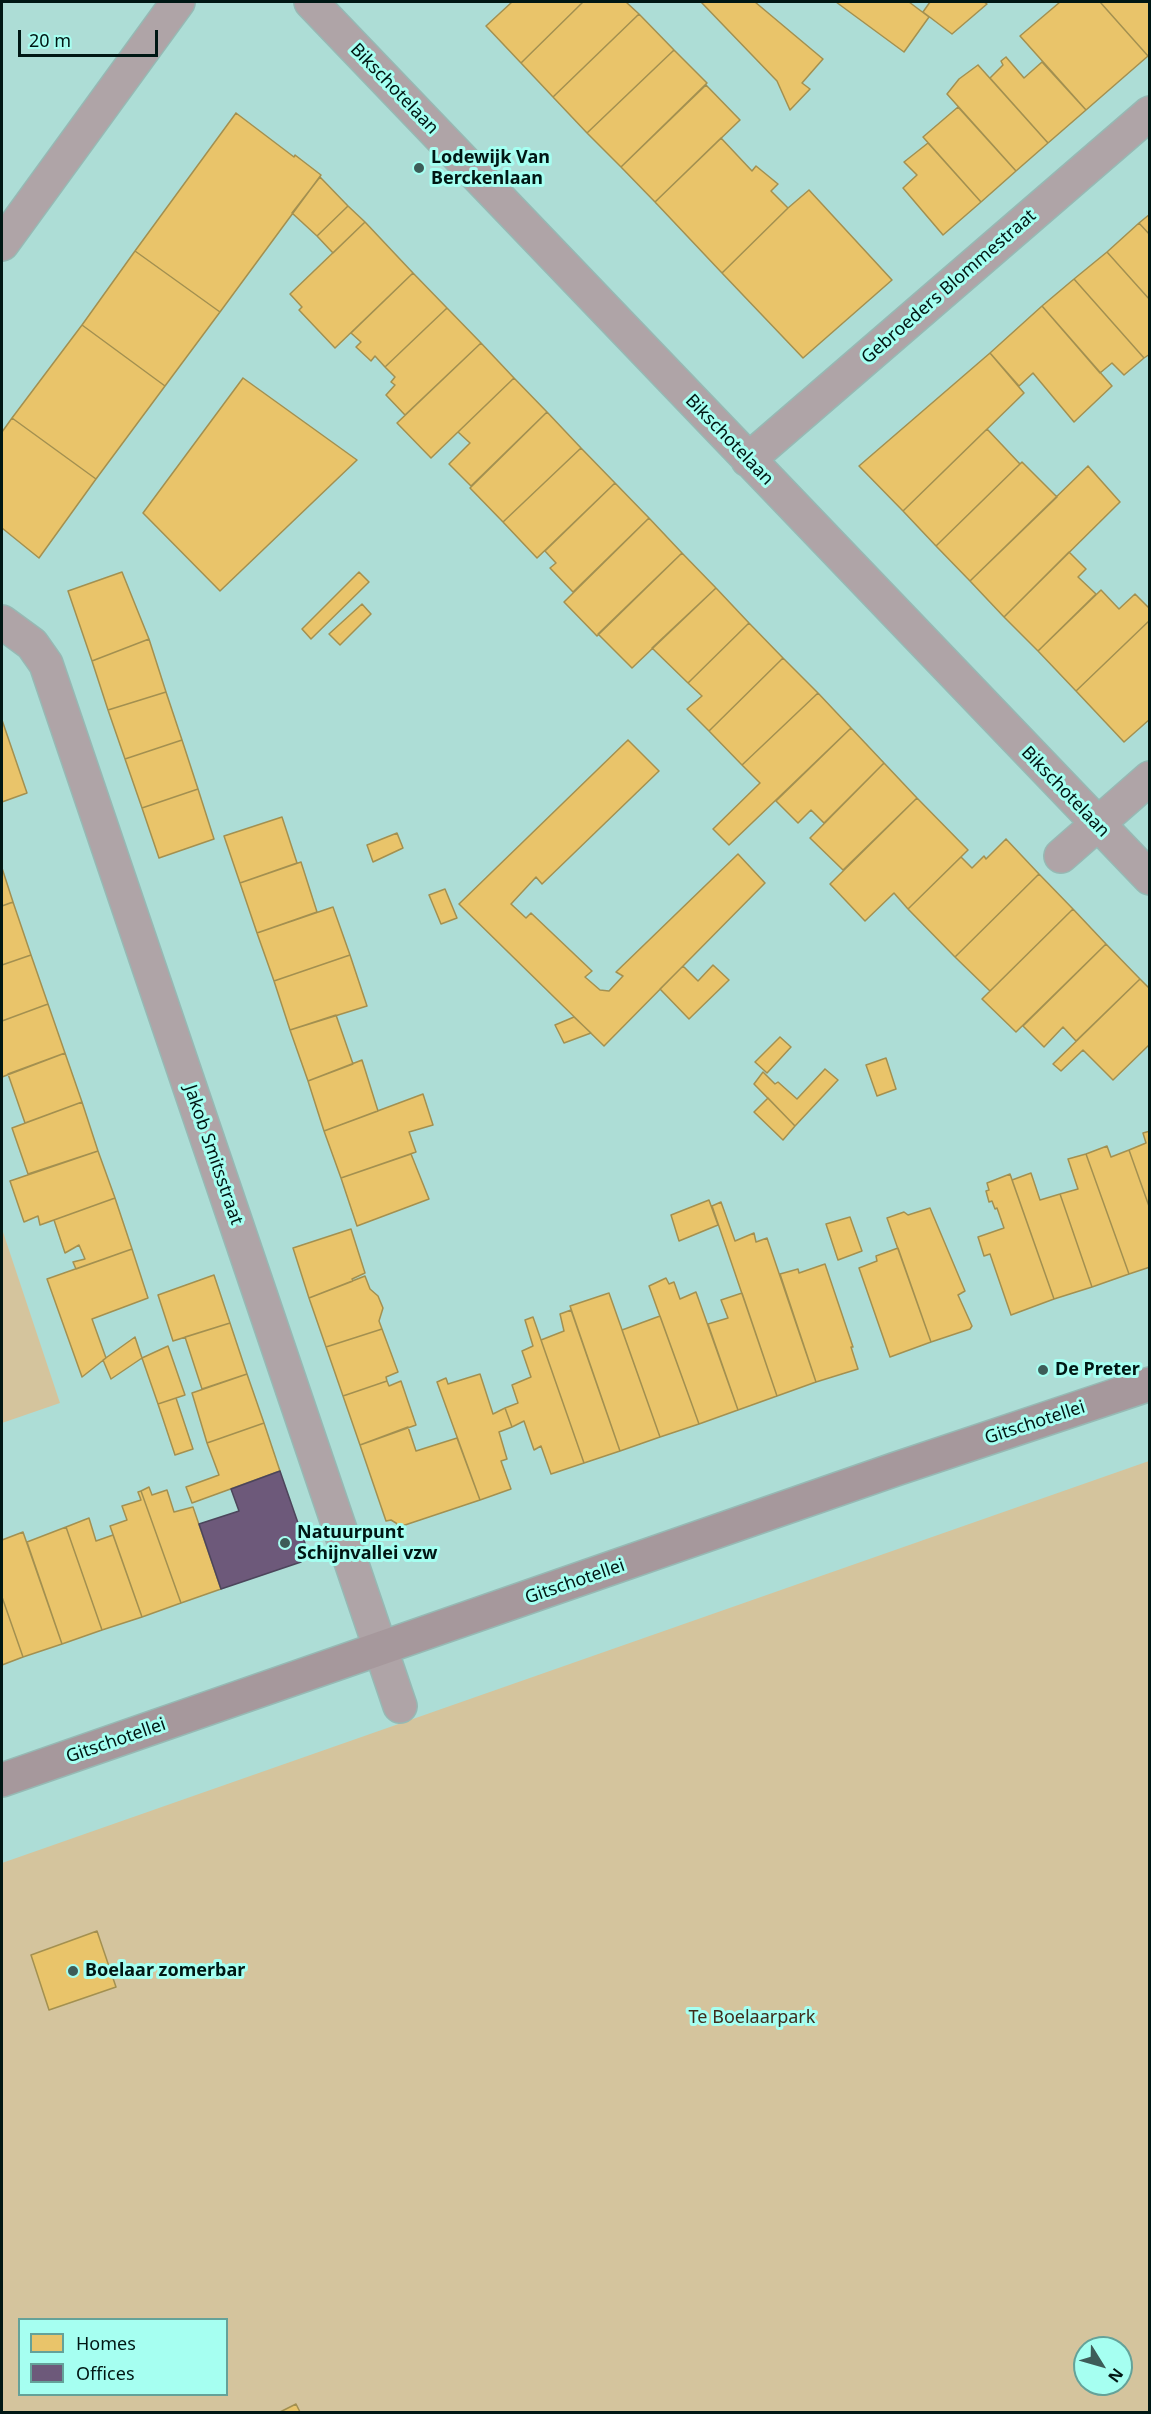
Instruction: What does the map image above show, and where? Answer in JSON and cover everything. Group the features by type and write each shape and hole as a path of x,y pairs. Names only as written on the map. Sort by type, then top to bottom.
{"street":[{"path":"2,244 178,2"},
{"name":"Bikschotelaan","path":"311,2 1149,878"},
{"name":"Gebroeders Blommestraat","path":"748,460 1149,113"},
{"name":"Jakob Smitsstraat","path":"2,622 32,644 46,664 400,1706"},
{"path":"1061,855 1149,778"},
{"name":"Gitschotellei","path":"2,1780 896,1469 1149,1384"}],"green space":[{"path":"2,1229 60,1403 2,1423"},
{"name":"Te Boelaarpark","path":"1149,1461 1149,2412 2,2412 2,1863"}],"building: Homes":[{"path":"512,2 583,2 521,63 486,26"},
{"path":"583,2 626,2 639,14 553,97 521,63"},
{"path":"701,2 755,2 823,59 802,83 810,89 790,110 777,81"},
{"path":"836,2 909,2 929,17 904,52"},
{"path":"930,2 984,2 987,4 952,34 923,12"},
{"path":"1060,2 1100,2 1148,56 1086,110 1020,36"},
{"path":"1100,2 1150,2 1150,54 1148,56"},
{"path":"639,14 674,50 587,133 553,97"},
{"path":"674,50 707,83 621,167 587,133"},
{"path":"1006,57 1024,78 1042,62 1086,110 1048,143 990,78 1003,65 1001,61"},
{"path":"978,65 1048,143 1016,171 947,94 959,79"},
{"path":"706,85 740,120 655,202 621,167"},
{"path":"958,107 1016,171 981,202 923,137"},
{"path":"236,113 321,175 220,312 135,251"},
{"path":"721,138 752,171 756,166 778,184 771,191 788,208 722,273 655,202"},
{"path":"928,143 981,202 943,235 903,188 917,175 904,162"},
{"path":"320,177 348,206 317,236 292,213"},
{"path":"809,190 892,280 803,358 722,273"},
{"path":"348,206 365,222 333,253 317,236"},
{"path":"1150,214 1150,235 1139,223"},
{"path":"365,222 413,273 335,348 299,310 302,307 290,294"},
{"path":"1139,223 1150,235 1150,300 1107,252"},
{"path":"135,251 220,312 165,386 82,325"},
{"path":"1107,252 1150,300 1150,354 1144,358 1074,279"},
{"path":"413,273 447,308 385,367 375,356 371,361 356,347 361,342 351,333"},
{"path":"1074,279 1144,358 1124,375 1112,363 1100,373 1042,306"},
{"path":"1042,306 1112,386 1074,422 1033,373 1019,386 990,353"},
{"path":"447,308 481,343 405,415 386,395 395,385 391,382 395,377 385,367"},
{"path":"82,325 165,386 96,479 12,418"},
{"path":"481,343 514,378 431,458 397,423"},
{"path":"990,353 1024,393 903,511 859,466"},
{"path":"243,378 357,460 220,591 143,513"},
{"path":"514,378 547,412 471,486 449,464 470,443 458,432"},
{"path":"547,412 581,448 503,522 470,488"},
{"path":"12,418 96,479 39,558 2,528 2,432"},
{"path":"987,429 1020,464 936,546 903,511"},
{"path":"581,448 615,483 537,558 503,522"},
{"path":"1022,462 1057,497 970,581 936,546"},
{"path":"1088,466 1120,502 1004,617 970,581"},
{"path":"615,483 649,518 573,592 550,568 556,563 545,551"},
{"path":"649,518 682,553 597,636 564,602"},
{"path":"1069,552 1086,569 1078,577 1096,594 1038,651 1004,617"},
{"path":"682,553 716,588 632,668 598,634"},
{"path":"122,572 149,639 92,661 68,591"},
{"path":"359,572 369,582 311,639 302,629"},
{"path":"716,588 749,623 688,683 652,648"},
{"path":"1101,590 1119,609 1135,594 1150,609 1150,620 1076,691 1038,651"},
{"path":"362,604 371,614 340,645 329,634"},
{"path":"1150,620 1150,719 1124,742 1076,691"},
{"path":"749,623 783,658 709,731 687,709 702,696 688,683"},
{"path":"149,639 166,692 108,710 92,661"},
{"path":"783,658 818,693 742,765 709,731"},
{"path":"166,692 182,740 125,759 108,710"},
{"path":"818,693 851,728 729,845 713,829 760,783 742,765"},
{"path":"2,720 27,793 2,802"},
{"path":"851,728 884,763 824,823 811,810 798,823 776,801"},
{"path":"182,740 198,789 142,808 125,759"},
{"path":"628,740 659,771 542,884 536,877 511,904 526,918 531,913 592,971 585,977 600,990 609,991 623,976 616,972 738,854 765,883 604,1046 459,904"},
{"path":"884,763 917,798 843,870 810,838"},
{"path":"198,789 214,839 159,858 142,808"},
{"path":"917,798 968,850 908,909 894,893 865,921 830,884"},
{"path":"282,817 297,863 240,883 224,836"},
{"path":"397,833 403,848 373,862 367,845"},
{"path":"1006,839 1039,874 955,957 908,909 961,857 972,868 984,856 986,859"},
{"path":"301,862 317,912 257,933 240,883"},
{"path":"2,868 13,902 2,906"},
{"path":"1039,874 1073,909 990,991 955,957"},
{"path":"445,889 457,918 441,924 429,895"},
{"path":"13,902 31,955 2,965 2,906"},
{"path":"333,907 350,955 274,981 257,933"},
{"path":"1073,909 1106,944 1016,1032 982,999"},
{"path":"1106,944 1140,979 1076,1041 1063,1027 1044,1047 1023,1026"},
{"path":"31,955 48,1004 2,1021 2,965"},
{"path":"350,955 367,1006 290,1030 274,981"},
{"path":"713,965 729,980 689,1019 660,989 683,966 698,981"},
{"path":"1140,979 1150,989 1150,1044 1113,1080 1083,1050 1061,1071 1053,1064"},
{"path":"48,1004 65,1053 2,1077 2,1021"},
{"path":"336,1015 353,1064 308,1081 290,1030"},
{"path":"574,1017 591,1033 564,1043 555,1025"},
{"path":"780,1037 791,1047 767,1073 755,1062"},
{"path":"65,1053 82,1102 25,1123 8,1074"},
{"path":"886,1058 896,1089 877,1096 866,1065"},
{"path":"362,1060 378,1111 324,1131 308,1081"},
{"path":"825,1069 838,1080 795,1126 754,1084 763,1072 775,1084 778,1082 797,1099"},
{"path":"423,1094 433,1125 409,1132 416,1152 341,1178 324,1131"},
{"path":"768,1098 795,1126 783,1140 754,1112"},
{"path":"82,1102 98,1151 28,1174 12,1128"},
{"path":"1150,1131 1150,1209 1129,1150 1146,1143 1143,1133"},
{"path":"1107,1146 1111,1157 1129,1150 1150,1209 1150,1267 1129,1274 1086,1154"},
{"path":"98,1151 115,1198 40,1225 38,1216 24,1222 10,1181"},
{"path":"411,1154 429,1199 357,1226 341,1178"},
{"path":"1086,1154 1129,1274 1092,1287 1060,1194 1078,1189 1068,1159"},
{"path":"1031,1173 1040,1200 1060,1194 1092,1287 1054,1299 1012,1180"},
{"path":"1010,1174 1054,1299 1011,1315 990,1254 984,1256 978,1237 1004,1228 997,1208 995,1209 992,1201 989,1202 986,1191 989,1190 987,1183"},
{"path":"115,1198 132,1249 76,1269 73,1262 85,1259 79,1245 65,1253 54,1220"},
{"path":"709,1200 718,1225 679,1241 671,1215"},
{"path":"721,1202 735,1241 754,1233 756,1242 767,1238 816,1382 777,1396 712,1206"},
{"path":"930,1208 965,1291 958,1295 972,1326 970,1329 931,1342 887,1218 904,1212 908,1215"},
{"path":"850,1217 862,1251 838,1260 826,1224"},
{"path":"351,1229 365,1273 352,1279 353,1281 309,1298 293,1248"},
{"path":"898,1248 931,1342 890,1357 859,1268 877,1261 876,1256"},
{"path":"132,1249 148,1298 92,1319 106,1358 82,1377 47,1279"},
{"path":"825,1264 853,1347 851,1347 858,1369 816,1382 780,1274 798,1269 799,1273"},
{"path":"214,1275 230,1323 173,1341 158,1295"},
{"path":"365,1276 370,1289 378,1296 383,1308 379,1321 382,1329 326,1347 309,1298"},
{"path":"666,1278 669,1284 674,1282 680,1299 696,1292 738,1410 699,1424 649,1286"},
{"path":"609,1293 660,1437 620,1451 570,1306"},
{"path":"742,1293 777,1396 738,1410 708,1324 728,1318 721,1300"},
{"path":"571,1310 620,1451 584,1463 541,1340 564,1331 560,1314"},
{"path":"660,1316 699,1424 660,1437 622,1330"},
{"path":"533,1317 584,1463 551,1474 541,1446 534,1450 524,1421 512,1427 505,1408 518,1403 512,1385 531,1377 522,1351 533,1346 525,1320"},
{"path":"230,1323 247,1374 202,1389 185,1337"},
{"path":"382,1329 398,1372 386,1377 387,1381 343,1396 326,1347"},
{"path":"135,1337 142,1358 111,1379 103,1360"},
{"path":"168,1346 185,1395 158,1404 142,1358"},
{"path":"247,1374 264,1423 207,1443 192,1393"},
{"path":"480,1374 493,1414 505,1408 512,1427 499,1432 507,1459 501,1461 511,1489 480,1500 437,1382 446,1378 448,1384"},
{"path":"387,1381 389,1386 401,1381 416,1425 360,1445 343,1396"},
{"path":"176,1398 193,1449 175,1455 158,1404"},
{"path":"264,1423 280,1471 192,1503 186,1487 219,1475 207,1443"},
{"path":"408,1427 416,1451 457,1438 480,1500 399,1527 391,1520 386,1521 360,1445"},
{"path":"149,1487 152,1495 167,1490 174,1512 193,1507 221,1589 181,1603 141,1491"},
{"path":"141,1491 181,1603 142,1617 110,1526 127,1520 122,1506 141,1500 138,1492"},
{"path":"89,1518 96,1541 113,1535 142,1617 102,1630 66,1527"},
{"path":"66,1527 102,1630 62,1644 27,1542"},
{"path":"23,1532 62,1644 23,1657 2,1597 2,1540"},
{"path":"2,1597 23,1657 2,1665"},
{"name":"Boelaar zomerbar","path":"97,1931 116,1987 49,2010 31,1955"},
{"path":"296,2404 300,2412 280,2412"}],"building: Offices":[{"path":"280,1471 307,1549 302,1550 301,1562 221,1589 199,1524 239,1511 231,1489"}],"place":[{"name":"Lodewijk Van Berckenlaan","path":"419,168"},
{"name":"De Preter","path":"1043,1370"},
{"name":"Natuurpunt Schijnvallei vzw","path":"285,1543"},
{"name":"Boelaar zomerbar","path":"73,1971"}]}
